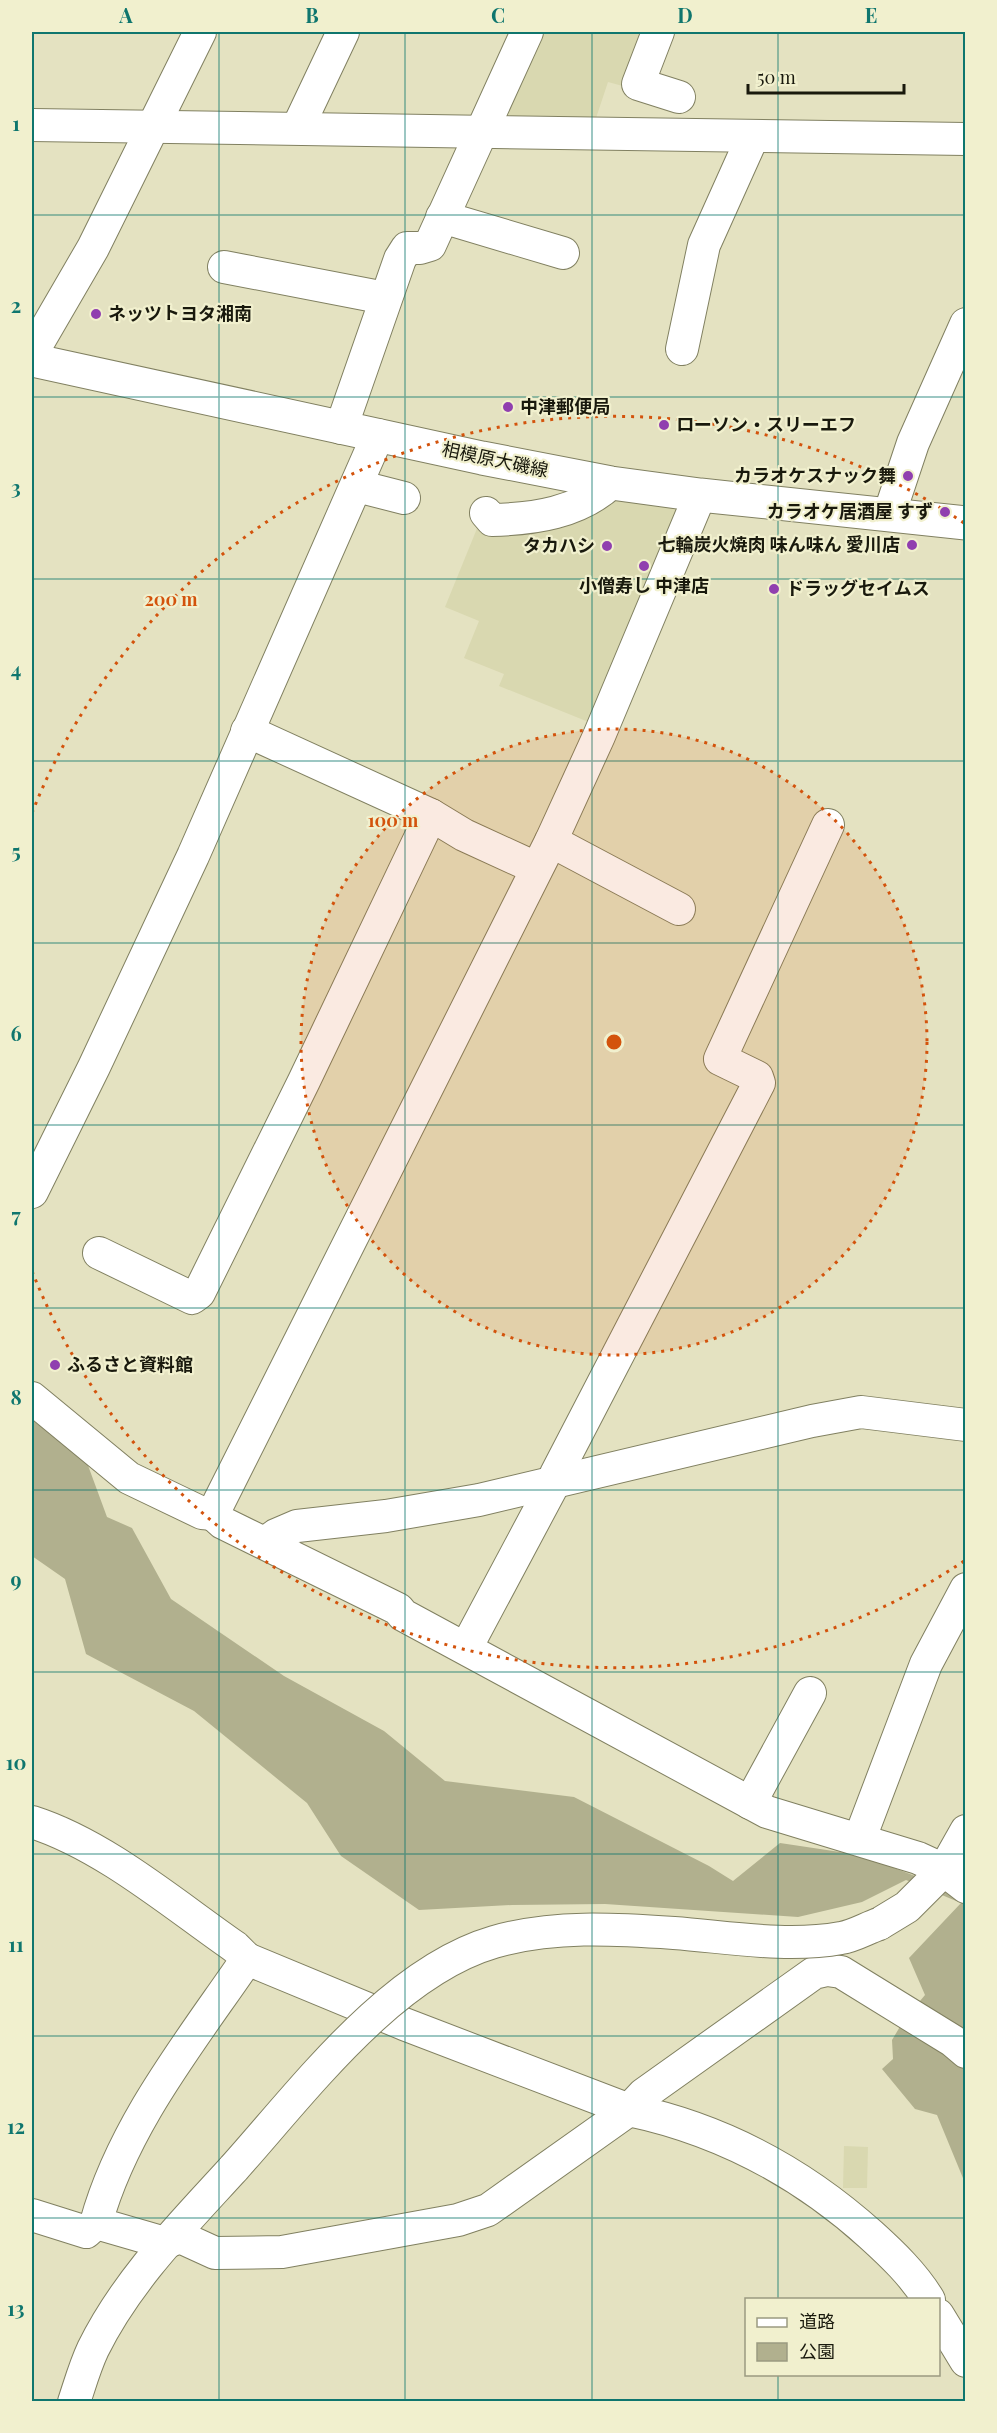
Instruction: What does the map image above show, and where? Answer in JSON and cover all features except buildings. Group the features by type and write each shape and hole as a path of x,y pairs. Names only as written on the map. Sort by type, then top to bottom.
{"main road":[{"name":"相模原大磯線","path":"32,360 341,428 611,483 700,495 966,523"}],"street":[{"path":"32,353 93,248 200,32"},
{"path":"298,127 343,32"},
{"path":"341,428 400,259 407,248 430,245 527,32"},
{"path":"658,32 638,84 680,97"},
{"path":"32,125 298,127 966,139"},
{"path":"682,349 704,245 753,136"},
{"path":"442,217 553,243"},
{"path":"224,267 385,298"},
{"path":"889,515 913,443 964,330"},
{"path":"32,1192 163,921 378,435"},
{"path":"486,513 492,520 531,519 566,509 597,496 611,483"},
{"path":"357,486 404,498"},
{"path":"213,1514 551,841 599,736 700,495"},
{"path":"247,731 431,814 464,835 536,868"},
{"path":"99,1253 192,1298 199,1293 304,1081 431,814"},
{"path":"466,1648 554,1483 556,1474 759,1083 757,1077 720,1059 828,825"},
{"path":"551,841 679,909"},
{"path":"32,1398 129,1478 202,1513 213,1514 223,1523 398,1609 404,1615 767,1812 845,1836 860,1838 918,1858 955,1878"},
{"path":"265,1543 276,1535 297,1526 386,1516 479,1500 812,1421 861,1412 966,1425"},
{"path":"860,1838 926,1664 966,1589"},
{"path":"750,1803 800,1701"},
{"path":"32,1821 76,1840 108,1859 235,1947 247,1959 404,2024 629,2110 660,2117 747,2149 801,2180 854,2219 888,2250 927,2298"},
{"path":"74,2402 97,2341 125,2294 165,2243 362,2026 400,1993 447,1962 493,1942 540,1932 609,1929 793,1942 843,1938 879,1924 955,1878 966,1831"},
{"path":"32,2215 86,2232 96,2223 104,2194 136,2127 247,1959"},
{"path":"96,2223 165,2243 180,2237 215,2253 282,2252 458,2220 488,2210 629,2110 644,2094 814,1972 827,1970 841,1972 953,2041 966,2052"},
{"path":"940,2317 966,2361"}],"shaded area":[{"path":"530,32 652,32 630,88 608,82 595,121 523,121 495,109"},
{"path":"623,494 682,501 596,725 499,686 504,674 464,658 479,621 445,607 478,526"},
{"path":"844,2146 868,2147 867,2188 843,2188"}],"green space":[{"path":"32,1420 86,1460 107,1517 132,1528 171,1599 284,1676 384,1731 445,1781 574,1797 709,1866 733,1881 780,1843 860,1855 965,1895 965,2183 937,2115 915,2109 882,2069 893,2059 892,2040 904,2020 925,1995 909,1958 961,1903 906,1880 862,1902 798,1917 605,1904 512,1905 419,1910 341,1856 307,1803 194,1711 86,1654 65,1579 32,1556"}],"place":[{"name":"ネッツトヨタ湘南","path":"96,314"},
{"name":"中津郵便局","path":"508,407"},
{"name":"ローソン・スリーエフ","path":"664,425"},
{"name":"カラオケスナック舞","path":"908,476"},
{"name":"カラオケ居酒屋 すず","path":"945,512"},
{"name":"七輪炭火焼肉 味ん味ん 愛川店","path":"912,545"},
{"name":"タカハシ","path":"607,546"},
{"name":"小僧寿し 中津店","path":"644,566"},
{"name":"ドラッグセイムス","path":"774,589"},
{"name":"ふるさと資料館","path":"55,1365"}]}
